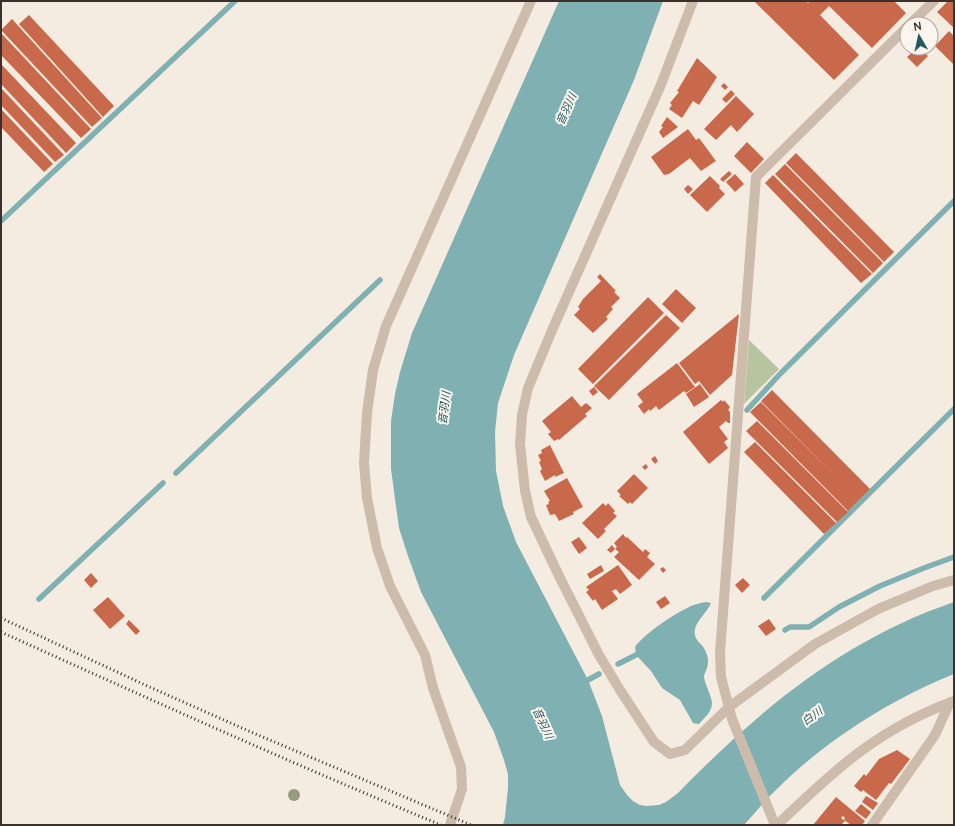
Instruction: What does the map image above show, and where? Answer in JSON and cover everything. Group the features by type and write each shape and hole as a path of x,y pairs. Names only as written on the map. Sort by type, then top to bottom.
{"street":[{"path":"450,825 462,789 461,767 434,688 425,655 390,586 377,548 367,498 365,470 367,413 373,370 386,326 531,1"},
{"path":"693,1 660,87 556,321 528,388 522,414 520,444 525,491 534,523 599,655 654,742 670,754 685,750 729,707 785,664 822,640 878,609 934,586 954,580"},
{"path":"918,16 934,1"},
{"path":"899,35 756,177 720,652 721,677 732,719 775,823 849,760 876,741 923,713 952,701"},
{"path":"872,825 935,736 952,701"}],"green space":[{"path":"749,340 779,369 744,404"}],"water":[{"path":"559,1 663,1 634,80 514,355 498,403 495,432 496,471 503,506 516,542 588,680 602,716 620,785 633,801 640,805 659,805 666,802 678,793 740,733 772,706 839,657 875,636 954,602 954,674 930,684 883,709 837,738 796,771 768,798 744,825 503,825 508,788 508,774 504,760 494,732 421,592 399,528 391,469 391,421 400,372 412,333"},
{"path":"706,602 711,603 697,623 695,636 706,652 708,666 704,677 712,706 699,724 693,723 680,700 662,688 651,671 636,655 635,647 653,630 668,619 691,606"}],"building":[{"path":"754,1 806,1 808,3 810,1 894,1 906,13 903,16 899,16 899,20 872,48 829,6 820,15 859,55 834,80"},
{"path":"948,1 954,1 954,28 937,12"},
{"path":"29,15 114,106 103,117 19,24"},
{"path":"12,19 102,118 92,127 1,30"},
{"path":"949,31 954,36 954,65 939,50 939,42"},
{"path":"1,33 91,129 81,138 1,55"},
{"path":"908,56 928,56 917,67 907,57"},
{"path":"697,58 717,77 699,105 693,101 682,118 669,109 672,105 670,103 679,92 677,91"},
{"path":"1,64 76,143 66,153 1,84"},
{"path":"724,83 728,87 725,90 721,86"},
{"path":"1,88 64,155 55,162 1,105"},
{"path":"731,90 735,94 726,103 722,99"},
{"path":"736,96 754,114 737,132 731,125 716,140 704,129"},
{"path":"1,109 53,164 44,172 1,127"},
{"path":"667,117 678,127 663,138 659,132"},
{"path":"688,129 696,140 699,138 716,161 701,171 690,158 669,174 664,175 651,157"},
{"path":"747,142 764,159 751,173 734,156"},
{"path":"796,153 894,252 884,262 786,163"},
{"path":"785,164 883,263 873,273 775,174"},
{"path":"729,171 732,174 723,182 720,179"},
{"path":"735,174 744,184 735,192 726,182"},
{"path":"773,175 872,274 861,283 765,183"},
{"path":"710,176 720,186 719,188 725,194 707,212 690,195"},
{"path":"688,185 693,189 688,194 684,189"},
{"path":"600,274 616,291 614,292 620,298 611,307 613,309 606,317 608,319 593,333 574,315 580,309 578,307 583,299 601,281 597,277"},
{"path":"676,289 696,308 682,323 662,304"},
{"path":"648,297 664,313 593,384 578,369"},
{"path":"739,314 732,375 710,395 699,381 695,384 679,363"},
{"path":"666,315 680,328 609,400 594,386"},
{"path":"677,363 695,387 686,393 684,391 659,410 656,406 650,411 649,409 644,414 638,406 643,402 637,394"},
{"path":"700,384 709,397 694,407 686,394"},
{"path":"594,387 598,392 593,396 589,391"},
{"path":"772,390 870,489 848,511 750,412 761,402 833,474 761,401"},
{"path":"572,396 581,407 586,403 592,408 585,414 587,416 559,440 554,441 548,434 551,432 542,421"},
{"path":"721,400 723,402 724,400 730,407 728,410 730,412 730,423 726,421 719,427 728,439 724,442 728,448 709,464 683,432"},
{"path":"757,421 848,512 837,522 746,431"},
{"path":"755,442 836,523 824,534 744,452"},
{"path":"550,445 564,473 555,477 555,475 545,481 540,471 542,469 539,462 541,461 538,455 542,453 541,450"},
{"path":"655,456 658,461 655,464 651,459"},
{"path":"646,464 648,467 645,470 642,467"},
{"path":"634,474 648,488 632,504 630,502 628,504 619,496 621,495 617,491"},
{"path":"567,478 583,507 573,512 574,514 559,521 555,514 550,515 546,505 549,504 548,502 550,501 544,491"},
{"path":"603,503 606,506 608,503 615,511 613,513 617,516 604,529 606,531 598,539 582,523"},
{"path":"623,534 643,552 645,549 650,553 647,557 655,564 639,580 614,557 619,552 615,549 617,547 614,543"},
{"path":"579,537 587,548 579,554 571,542"},
{"path":"612,545 615,549 611,553 607,550"},
{"path":"601,565 604,571 590,579 587,574"},
{"path":"618,565 632,585 620,594 616,589 612,591 618,599 602,610 595,599 593,601 586,592 589,590 586,587"},
{"path":"663,567 666,570 663,573 660,569"},
{"path":"91,573 98,581 91,588 84,580"},
{"path":"743,578 750,585 742,593 735,585"},
{"path":"665,596 670,603 661,609 656,602"},
{"path":"108,597 125,616 110,629 93,610"},
{"path":"769,619 776,629 766,636 758,626"},
{"path":"129,620 140,631 136,635 126,624"},
{"path":"897,750 910,759 891,784 889,783 876,800 863,790 861,792 854,786 864,774 866,776 879,759"},
{"path":"866,796 878,803 873,810 862,802"},
{"path":"836,797 865,821 862,825 851,825 844,820 845,818 843,816 841,818 845,821 842,824 844,825 813,825"},
{"path":"861,804 871,812 866,819 855,811"}],"waterway":[{"path":"1,221 235,1"},
{"path":"747,410 780,374 954,201"},
{"path":"176,473 380,280"},
{"path":"764,598 954,409"},
{"path":"39,599 163,483"},
{"path":"785,630 790,627 809,627 839,607 880,586 954,557"},
{"path":"618,664 636,655"},
{"path":"588,680 599,674"}],"railway":[{"path":"1,618 251,732 471,825"},
{"path":"1,632 275,755 441,825"}],"water label":[{"name":"音羽川","path":"566,109"},
{"name":"音羽川","path":"444,408"},
{"name":"白川","path":"812,716"},
{"name":"音羽川","path":"543,723"}]}
